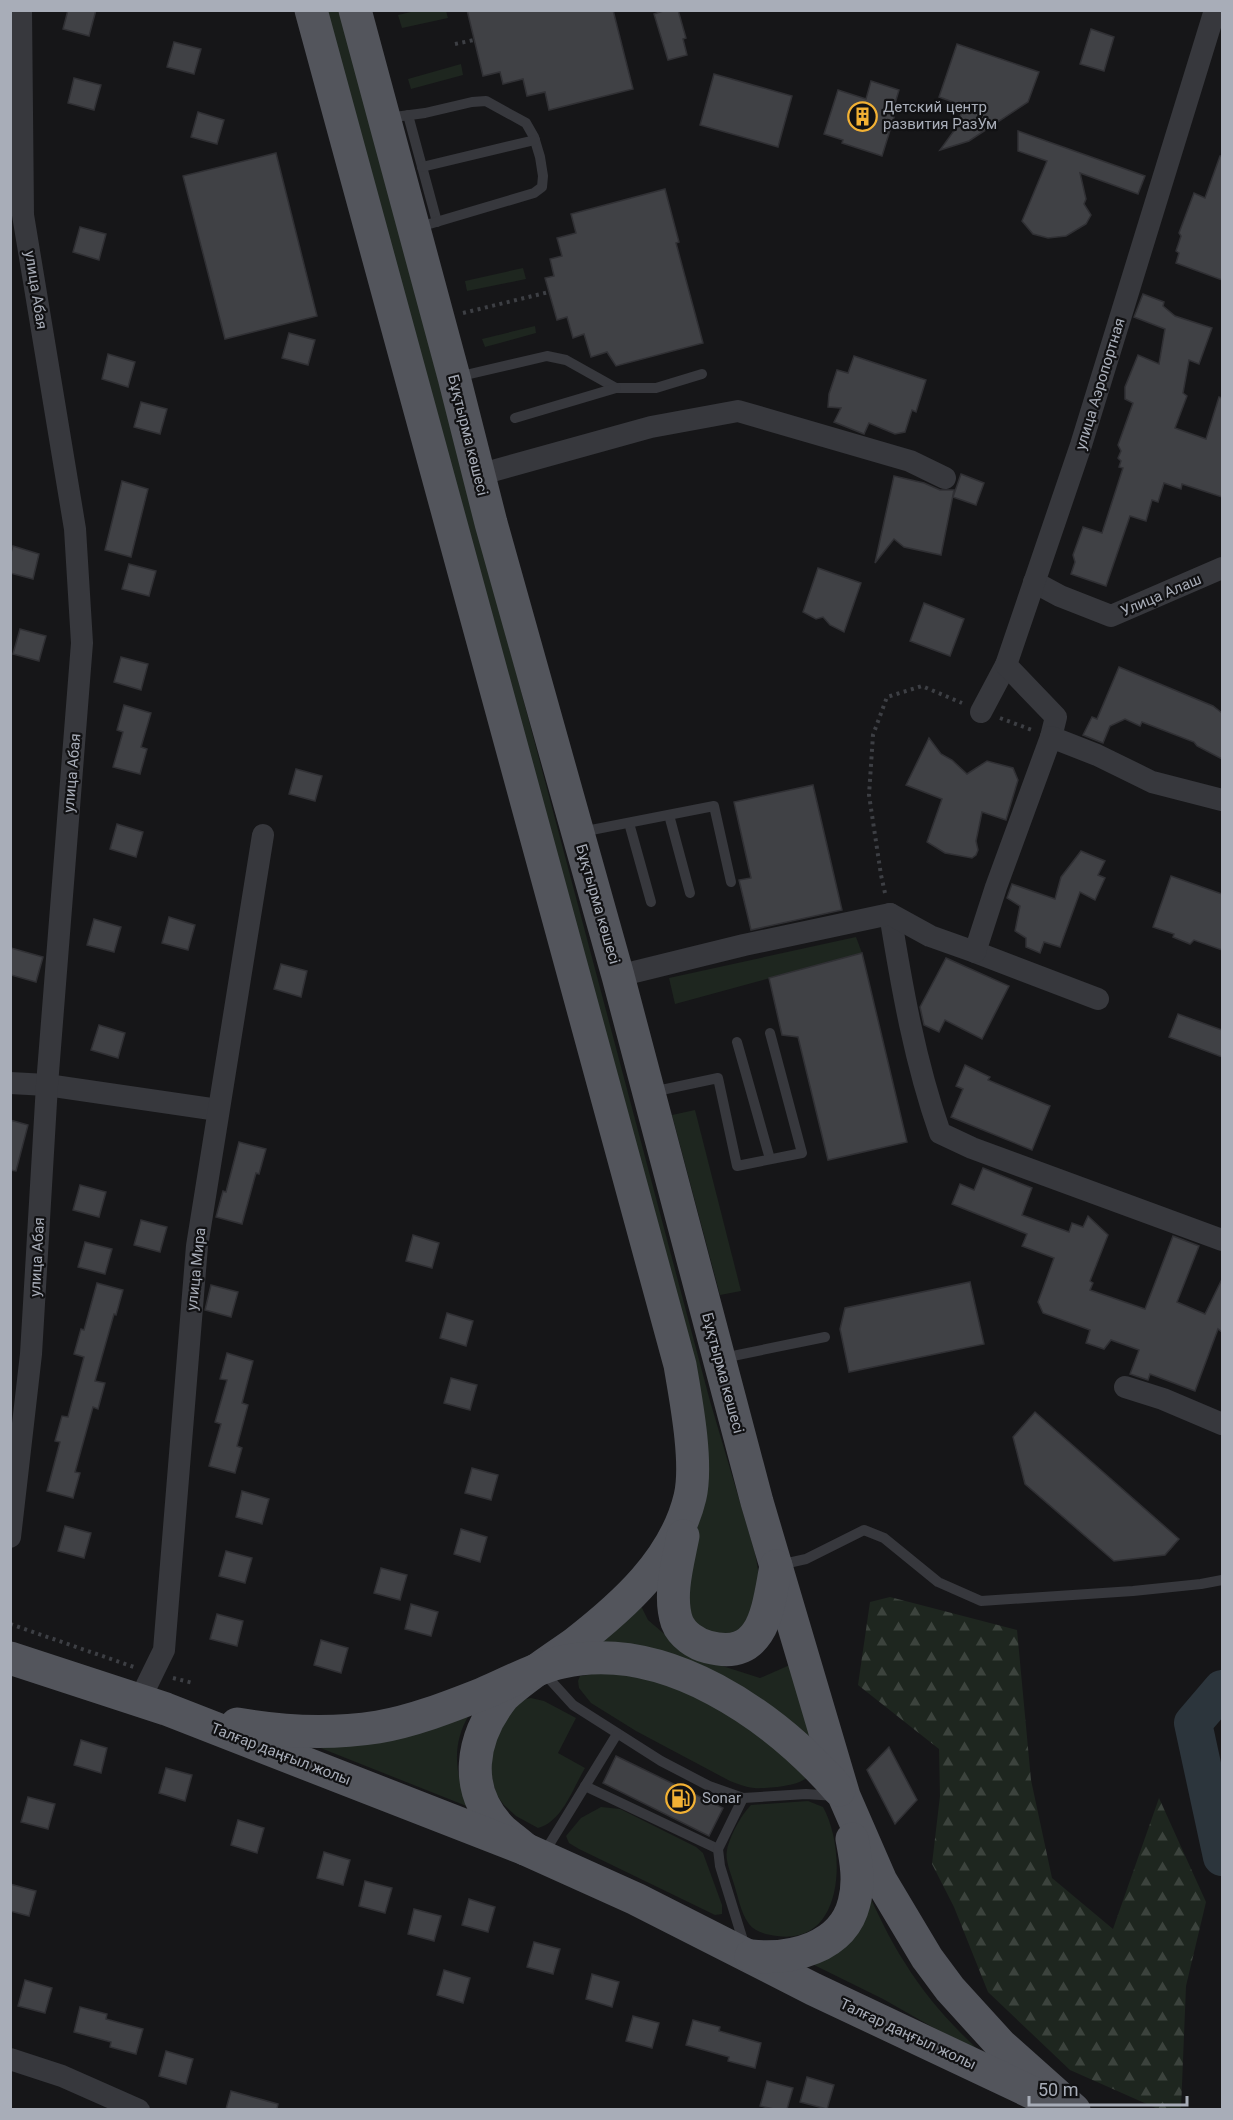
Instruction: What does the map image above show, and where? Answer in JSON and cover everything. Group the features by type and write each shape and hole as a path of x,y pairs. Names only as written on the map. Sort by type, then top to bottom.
{"main road":[{"path":"311,10 680,1365 686,1397 692,1463 690,1495 675,1578 674,1609 678,1624 686,1635 699,1645 715,1649 745,1646 754,1639 768,1607 776,1566"},
{"name":"Бұқтырма көшесі","path":"356,10 396,117 425,226 454,377 478,475 618,976 776,1566 844,1796"},
{"path":"533,1852 502,1830 491,1817 481,1798 474,1765 478,1742 493,1709 515,1686 572,1645 624,1603 669,1549 690,1495"},
{"path":"10,1658 152,1694"},
{"path":"538,1668 564,1661 611,1658 660,1667 726,1695 762,1718 807,1756 844,1796 881,1881 927,1958 950,1989 994,2037 1074,2109"},
{"name":"Талғар даңғыл жолы","path":"152,1694 262,1728 312,1730 377,1727 411,1719 482,1694 538,1668"},
{"name":"Талғар даңғыл жолы","path":"152,1694 533,1852 636,1899 748,1956 1056,2104"},
{"name":"Талғар даңғыл жолы","path":"748,1956 783,1957 813,1949 843,1927 850,1915 857,1884 857,1864 844,1796"}],"street":[{"name":"улица Абая","path":"10,1537 31,1354 47,1086 82,643 75,529 23,214 21,10"},
{"name":"улица Аэропортная","path":"981,712 1006,665 1081,445 1215,10"},
{"path":"478,475 651,427 738,411 910,461 945,478"},
{"name":"Улица Алаш","path":"1034,582 1060,596 1111,616 1222,568"},
{"path":"975,952 1056,717 1006,665"},
{"path":"1051,737 1097,755 1152,782 1222,800"},
{"name":"улица Мира","path":"152,1694 164,1650 197,1246 263,835"},
{"path":"890,914 910,1026 929,1101 940,1133 972,1148 1222,1240"},
{"path":"618,976 744,945 890,914 930,936 1098,999"},
{"path":"10,1083 218,1110"},
{"path":"1125,1387 1163,1399 1222,1424"},
{"path":"10,2059 62,2076 139,2109"}],"lane":[{"path":"486,101 526,123 535,140 543,176 542,187 534,193 425,226 422,166 396,117 486,101"},
{"path":"422,166 535,140"},
{"path":"454,377 547,356 566,360 616,388"},
{"path":"515,418 616,388 656,388 702,374"},
{"path":"578,833 714,806 731,882"},
{"path":"669,815 690,892"},
{"path":"630,823 651,902"},
{"path":"649,1092 718,1078 737,1166 802,1153 770,1033"},
{"path":"737,1042 770,1159"},
{"path":"720,1359 825,1337"},
{"path":"776,1566 806,1559 864,1530 884,1538 938,1582 981,1601 1133,1591 1222,1580"},
{"path":"538,1668 573,1705 661,1761 709,1786 743,1798 806,1794 844,1796"},
{"path":"533,1852 585,1786 617,1734"},
{"path":"585,1786 718,1849"},
{"path":"743,1798 718,1849 720,1866 748,1956"}],"path":[{"path":"455,44 474,40"},
{"path":"462,313 549,292"},
{"path":"890,914 880,875 869,795 873,735 887,697 922,686 981,712 1051,737"},
{"path":"10,1624 152,1694 193,1683"}],"green space":[{"path":"326,11 340,11 710,1401 755,1553 771,1642 748,1656 684,1630 703,1473"},
{"path":"415,11 446,11 448,18 402,28 398,15"},
{"path":"461,64 463,75 411,89 408,79"},
{"path":"523,268 526,279 467,291 465,281"},
{"path":"535,326 536,333 485,347 482,339"},
{"path":"856,937 862,953 675,1004 669,978"},
{"path":"695,1110 741,1291 720,1295 672,1115"},
{"path":"890,1597 1017,1630 1031,1780 1052,1878 1113,1929 1159,1798 1206,1902 1186,1986 1181,2109 1158,2109 1070,2070 988,1992 954,1907 932,1864 940,1796 939,1749 858,1685 870,1602"},
{"path":"639,1602 648,1620 676,1644 713,1663 760,1678 792,1664 826,1768 764,1708 586,1648"},
{"path":"607,1672 665,1683 751,1724 806,1778 782,1786 754,1788 745,1786 730,1781 636,1731 591,1703 579,1688 580,1676"},
{"path":"531,1698 544,1701 576,1718 558,1753 585,1768 560,1812 546,1825 538,1828 516,1816 496,1794 487,1756 511,1709"},
{"path":"469,1715 459,1738 457,1760 458,1772 469,1807 318,1747"},
{"path":"808,1801 823,1807 835,1846 837,1868 834,1891 828,1910 817,1926 800,1935 777,1936 762,1933 749,1924 741,1909 727,1862 728,1844 740,1820 751,1805"},
{"path":"601,1807 620,1809 696,1847 703,1853 722,1905 722,1914 715,1915 569,1843 566,1836 581,1818"},
{"path":"864,1885 894,1944 923,1989 943,2014 987,2058 883,1999 812,1964"}],"building":[{"path":"68,10 96,10 89,36 63,29"},
{"path":"467,10 613,10 633,89 549,110 545,92 527,96 523,79 503,84 500,72 483,76"},
{"path":"666,10 678,10 686,38 683,39 687,55 668,60 654,14"},
{"path":"1091,29 1114,37 1104,71 1080,64"},
{"path":"174,42 201,49 194,74 167,67"},
{"path":"957,44 1039,72 1028,102 969,141 940,150 956,128 964,106 939,97"},
{"path":"714,74 792,96 778,147 700,125"},
{"path":"74,78 101,85 94,110 68,103"},
{"name":"Детский центр развития РазУм","path":"871,81 899,90 894,107 896,111 882,156 842,143 843,140 824,134 838,90 866,99"},
{"path":"198,112 224,120 217,144 191,137"},
{"path":"1018,131 1145,176 1138,194 1080,173 1086,199 1084,204 1091,215 1086,224 1066,236 1048,238 1033,234 1022,221 1047,161 1018,151"},
{"path":"276,153 317,316 225,339 183,176"},
{"path":"1220,156 1222,156 1222,280 1176,263 1179,253 1176,251 1181,236 1179,233 1194,193 1205,198"},
{"path":"665,189 679,242 676,243 703,343 616,366 607,352 591,357 584,334 573,338 567,317 557,320 545,278 554,276 550,259 562,256 557,238 576,233 571,214"},
{"path":"80,227 106,234 99,260 73,252"},
{"path":"1143,294 1164,302 1163,306 1175,316 1212,328 1199,364 1189,360 1183,393 1187,396 1175,428 1206,439 1219,397 1222,398 1222,497 1182,484 1181,489 1164,483 1158,502 1152,500 1146,521 1130,516 1106,586 1071,574 1075,562 1073,555 1083,527 1102,533 1123,468 1119,467 1121,461 1118,458 1121,451 1118,445 1133,403 1125,399 1125,387 1138,355 1159,364 1165,329 1134,317"},
{"path":"289,333 315,340 308,365 282,358"},
{"path":"108,354 135,362 128,387 102,379"},
{"path":"854,356 926,380 916,412 912,410 905,432 895,434 869,423 864,434 834,422 841,408 828,407 829,394 837,370 848,373"},
{"path":"141,402 167,409 160,434 134,427"},
{"path":"961,474 984,483 976,505 953,497"},
{"path":"894,476 924,483 940,490 954,490 941,555 904,547 894,539 875,563"},
{"path":"122,481 148,489 131,557 105,550"},
{"path":"13,546 39,554 33,579 10,573 10,556"},
{"path":"129,564 156,571 149,596 122,589"},
{"path":"818,568 861,583 844,632 830,625 823,617 816,619 803,612"},
{"path":"924,603 964,619 950,656 910,641"},
{"path":"20,629 46,636 39,661 13,654"},
{"path":"121,657 148,664 141,690 114,682"},
{"path":"1119,667 1213,706 1222,713 1222,759 1197,746 1194,742 1142,722 1140,726 1125,719 1110,726 1103,743 1083,735 1092,717 1097,719"},
{"path":"124,705 151,713 141,747 147,749 140,774 113,767 123,732 117,730"},
{"path":"929,738 941,754 952,760 967,774 987,761 1013,768 1018,780 1006,820 982,812 976,841 978,850 972,858 945,853 927,842 942,799 906,785"},
{"path":"296,769 322,776 315,801 289,794"},
{"path":"813,785 842,910 751,930 739,880 751,878 734,802"},
{"path":"117,824 143,832 136,857 110,849"},
{"path":"1081,851 1105,861 1098,875 1105,878 1095,900 1080,892 1060,947 1044,942 1040,953 1026,947 1026,938 1015,931 1020,906 1007,898 1012,884 1055,899 1061,877"},
{"path":"1171,876 1222,894 1222,950 1194,940 1190,944 1173,937 1174,934 1153,927"},
{"path":"169,917 195,925 188,950 162,943"},
{"path":"94,919 121,927 114,952 87,945"},
{"path":"11,948 43,957 36,982 11,975"},
{"path":"862,953 907,1142 828,1160 798,1037 782,1035 769,978"},
{"path":"946,958 1009,986 982,1039 945,1020 939,1032 924,1025 920,1007"},
{"path":"281,964 307,971 301,997 274,989"},
{"path":"1178,1014 1222,1030 1222,1057 1169,1037"},
{"path":"99,1025 125,1033 118,1058 91,1050"},
{"path":"965,1065 990,1077 988,1080 1050,1106 1032,1150 951,1117 963,1089 956,1086"},
{"path":"10,1120 28,1125 16,1171 10,1170"},
{"path":"239,1142 266,1149 259,1174 256,1173 242,1224 216,1217 223,1191 226,1192"},
{"path":"983,1168 1032,1188 1022,1215 1069,1232 1072,1223 1083,1227 1088,1216 1108,1235 1090,1281 1093,1283 1090,1290 1145,1309 1173,1236 1199,1246 1177,1302 1205,1314 1222,1279 1222,1332 1218,1329 1195,1391 1150,1374 1148,1380 1130,1374 1139,1350 1111,1340 1104,1349 1086,1343 1090,1330 1043,1313 1038,1302 1054,1258 1022,1246 1027,1234 952,1204 960,1184 974,1190"},
{"path":"80,1185 106,1192 99,1217 73,1210"},
{"path":"141,1220 167,1227 160,1252 134,1245"},
{"path":"413,1235 439,1243 432,1268 406,1261"},
{"path":"85,1242 112,1249 105,1274 78,1267"},
{"path":"970,1282 984,1344 849,1372 840,1329 845,1308"},
{"path":"97,1283 123,1290 95,1381 105,1383 98,1409 93,1407 75,1472 80,1473 73,1498 47,1491 60,1442 55,1441 62,1416 68,1417 84,1357 74,1354 81,1329 84,1330"},
{"path":"211,1285 238,1292 231,1317 205,1310"},
{"path":"447,1313 473,1321 466,1346 440,1338"},
{"path":"227,1353 253,1361 242,1403 248,1405 237,1446 242,1448 235,1473 209,1466 221,1424 215,1422 227,1380 220,1379"},
{"path":"451,1378 477,1385 470,1410 444,1403"},
{"path":"1035,1412 1179,1539 1165,1555 1114,1561 1025,1484 1013,1437"},
{"path":"472,1468 498,1475 491,1500 465,1493"},
{"path":"242,1491 269,1499 262,1524 236,1517"},
{"path":"65,1526 91,1533 84,1558 58,1551"},
{"path":"461,1529 487,1537 480,1562 454,1554"},
{"path":"226,1551 252,1558 245,1583 219,1576"},
{"path":"381,1568 407,1575 400,1600 374,1593"},
{"path":"411,1604 438,1612 431,1636 405,1629"},
{"path":"217,1614 243,1621 237,1646 210,1639"},
{"path":"321,1640 348,1648 341,1673 314,1665"},
{"path":"81,1740 107,1748 101,1773 74,1765"},
{"path":"889,1747 917,1800 895,1824 867,1770"},
{"path":"616,1756 723,1808 709,1836 603,1783"},
{"path":"166,1768 192,1775 185,1801 159,1793"},
{"path":"28,1797 55,1804 48,1829 21,1822"},
{"path":"238,1820 264,1828 257,1853 231,1845"},
{"path":"324,1852 350,1860 343,1885 317,1878"},
{"path":"365,1881 392,1888 385,1913 359,1906"},
{"path":"10,1884 36,1891 29,1916 10,1911"},
{"path":"469,1899 495,1907 488,1932 462,1925"},
{"path":"414,1909 441,1916 434,1941 408,1934"},
{"path":"534,1942 560,1949 553,1974 527,1967"},
{"path":"444,1970 470,1978 463,2003 437,1995"},
{"path":"592,1974 619,1982 612,2007 586,1999"},
{"path":"25,1980 52,1988 45,2013 18,2006"},
{"path":"80,2007 107,2014 106,2019 143,2029 136,2054 110,2047 111,2042 74,2032"},
{"path":"633,2016 659,2023 652,2048 626,2041"},
{"path":"693,2020 720,2027 719,2031 761,2043 755,2068 728,2061 729,2057 686,2045"},
{"path":"166,2051 193,2059 186,2084 159,2076"},
{"path":"807,2077 834,2085 827,2109 800,2102"},
{"path":"767,2081 793,2088 787,2109 760,2106"},
{"path":"231,2091 278,2104 277,2109 226,2109"}],"waterway":[{"path":"1222,1689 1193,1723 1222,1857"}],"place":[{"name":"Детский центр развития РазУм","path":"862,116"},
{"name":"Sonar","path":"681,1798"}]}
